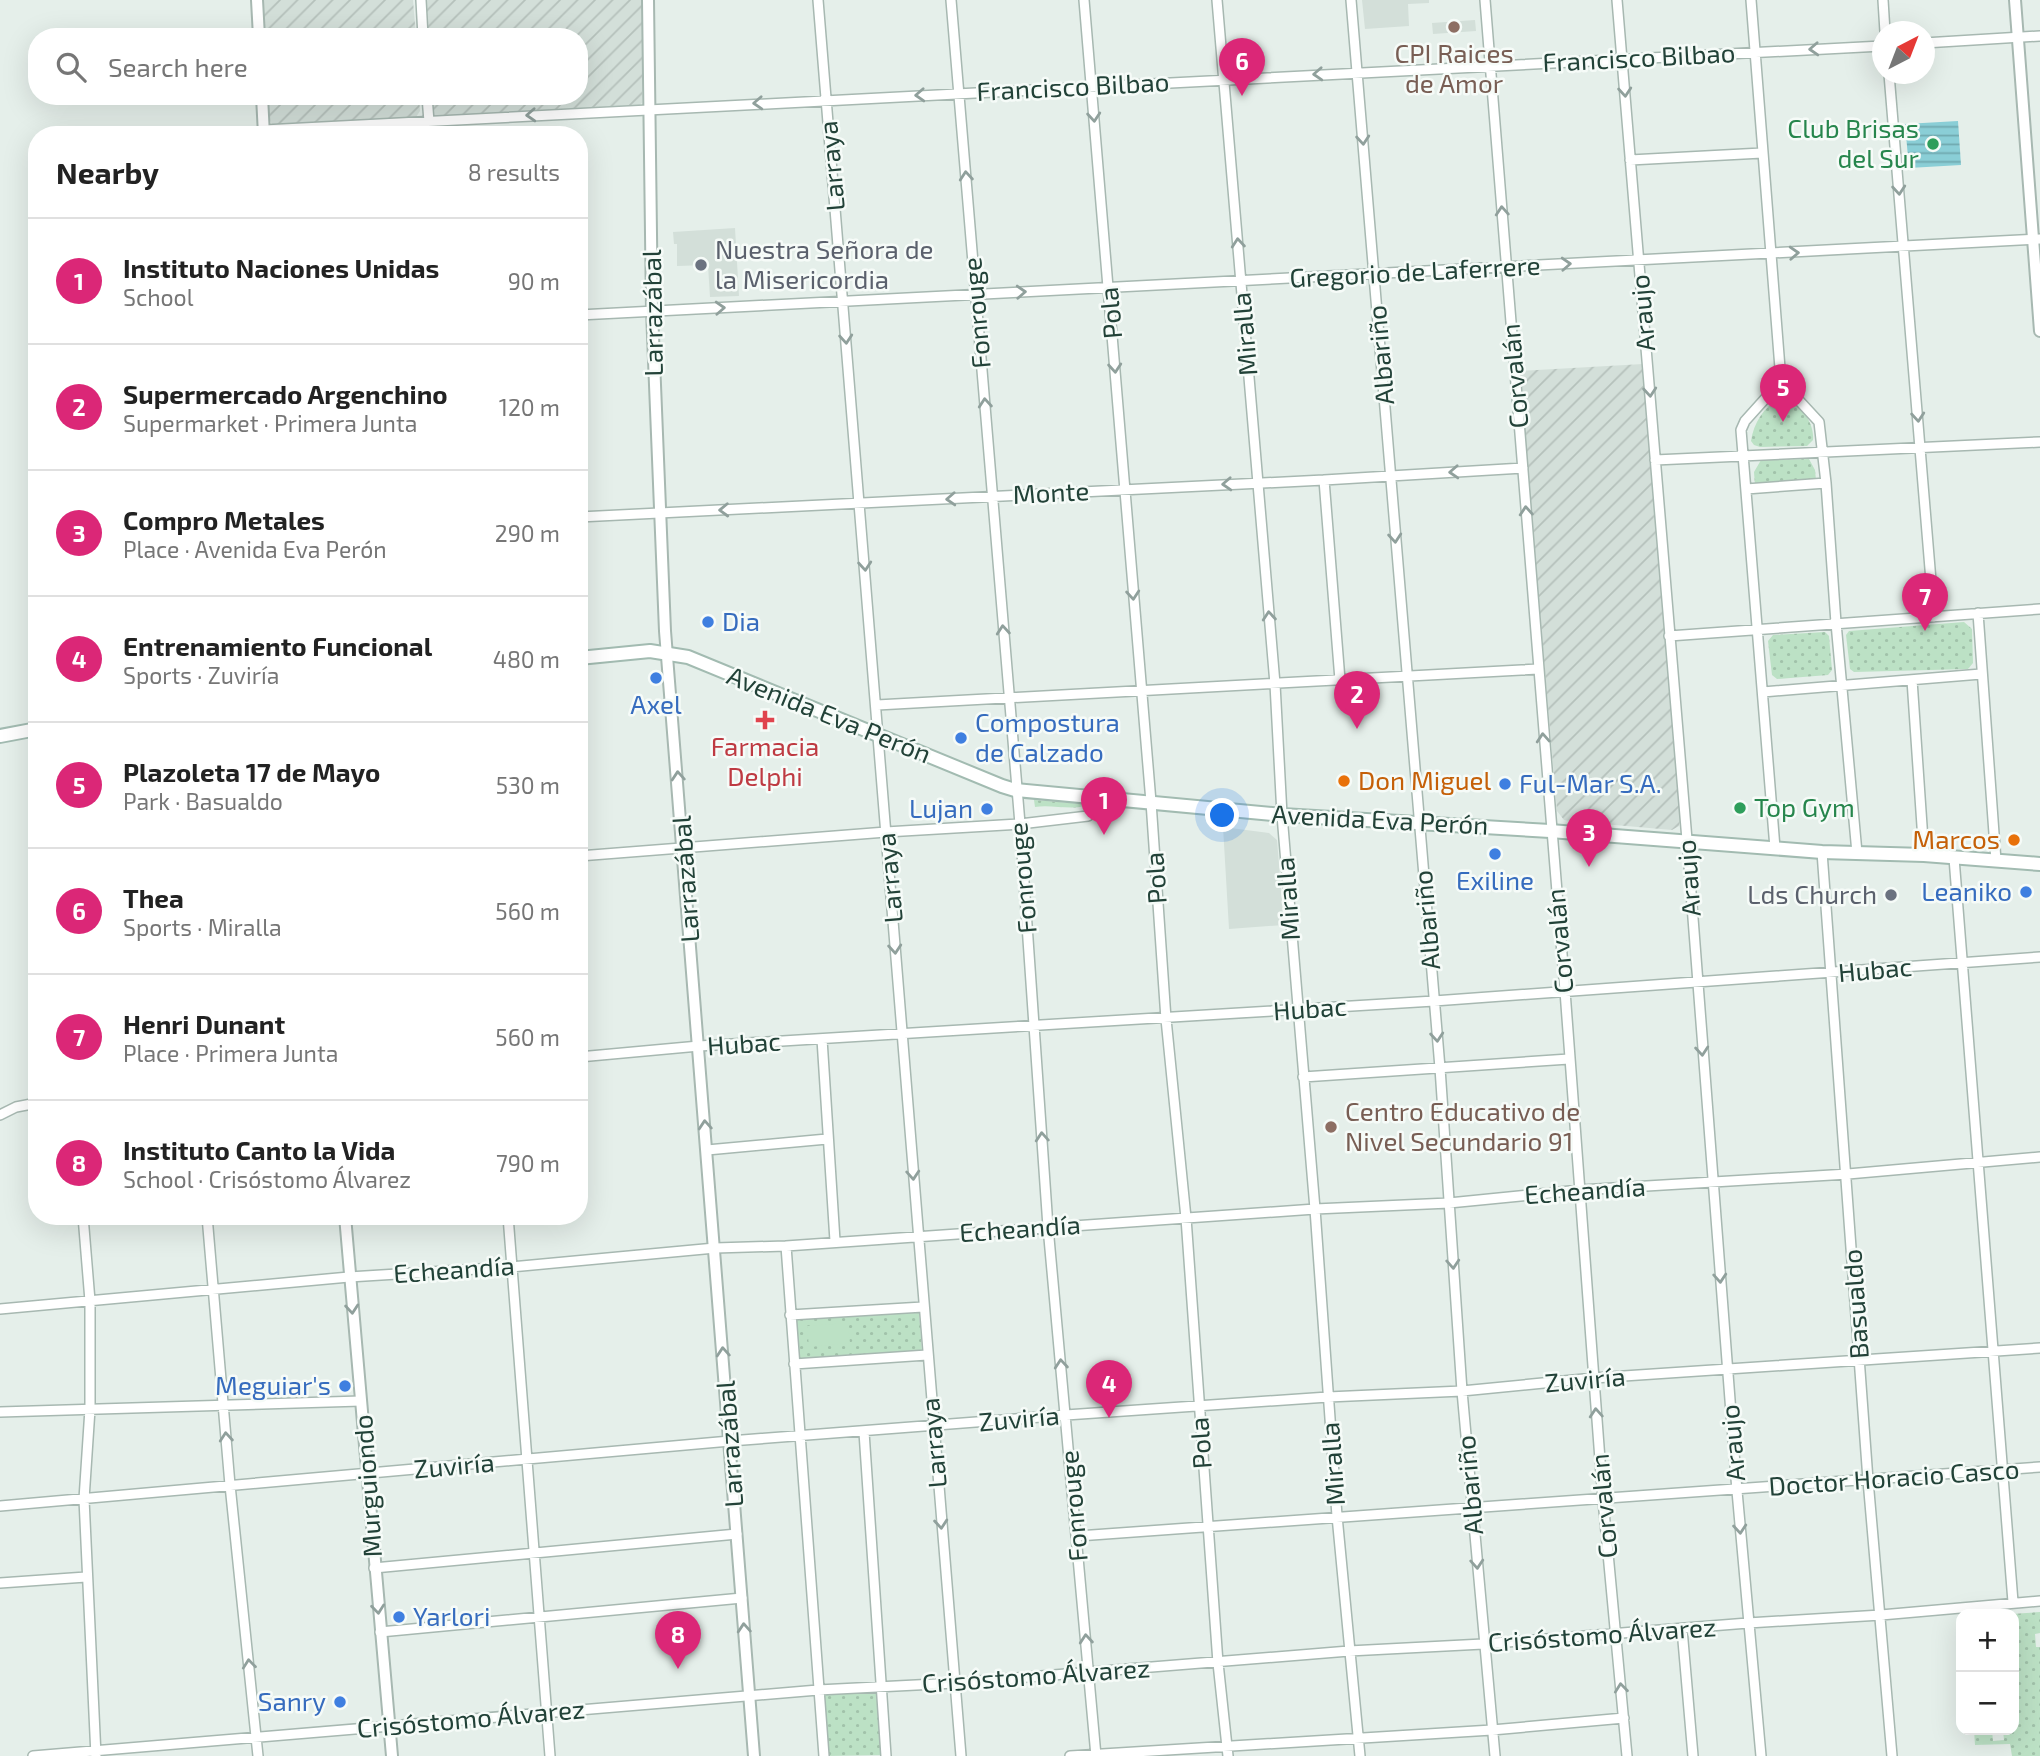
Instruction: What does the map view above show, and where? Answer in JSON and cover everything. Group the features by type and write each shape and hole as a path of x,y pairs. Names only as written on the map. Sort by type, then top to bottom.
{"main road":[{"name":"Avenida Eva Perón","path":"588,657 650,651 688,657 1015,790 1282,815 2040,864"},
{"path":"0,736 28,731"}],"street":[{"path":"257,0 259,28"},
{"path":"421,0 423,28"},
{"name":"Larrazábal","path":"648,0 652,311 668,652 754,1756"},
{"name":"Larraya","path":"818,0 961,1756"},
{"name":"Fonrouge","path":"951,0 1015,790 1020,824 1048,1227 1096,1756"},
{"name":"Pola","path":"1084,0 1151,802 1166,1018 1185,1218 1218,1663 1228,1751"},
{"name":"Miralla","path":"1217,0 1275,684 1282,815 1337,1516 1360,1756"},
{"name":"Albariño","path":"1351,0 1440,1068 1462,1391 1495,1756"},
{"name":"Corvalán","path":"1485,0 1550,831 1565,990 1603,1500 1627,1756"},
{"name":"Araujo","path":"1618,0 1687,841 1727,1371 1761,1756"},
{"path":"1751,0 1781,381 1819,422 1857,853"},
{"path":"1883,0 1884,21"},
{"path":"2015,0 2037,239 2040,330"},
{"path":"1935,42 2040,36"},
{"name":"Francisco Bilbao","path":"346,126 649,108 1872,46"},
{"path":"1890,84 1934,617"},
{"path":"262,105 264,126"},
{"path":"428,105 429,126"},
{"path":"1630,160 1762,153"},
{"name":"Gregorio de Laferrere","path":"588,315 2037,239"},
{"path":"1775,848 1742,425 1781,381"},
{"path":"1655,460 2040,442"},
{"name":"Monte","path":"588,516 1522,468"},
{"path":"1324,480 1340,680"},
{"path":"1746,489 1826,483"},
{"path":"1669,636 2040,610"},
{"path":"1978,613 1996,861"},
{"path":"877,705 1538,669"},
{"path":"1763,692 1981,674"},
{"path":"1912,680 1924,855"},
{"path":"588,855 1020,824 1088,816 1097,809 1104,797"},
{"name":"Basualdo","path":"1822,852 1848,1174 1868,1480 1892,1756"},
{"path":"1954,858 2013,1602"},
{"name":"Hubac","path":"588,1056 699,1046 1434,1001 2040,957"},
{"path":"822,1039 835,1241"},
{"path":"1303,1077 1569,1059"},
{"path":"0,1115 28,1105"},
{"path":"707,1150 827,1139"},
{"name":"Echeandía","path":"0,1309 349,1277 511,1267 715,1248 786,1246 1315,1209 1448,1203 1580,1190 1848,1174 2040,1157"},
{"path":"84,1225 90,1301 90,1409 84,1499 96,1754"},
{"path":"208,1225 230,1485 258,1756"},
{"name":"Murguiondo","path":"346,1225 392,1756"},
{"path":"509,1225 550,1756"},
{"path":"786,1246 824,1756"},
{"path":"790,1315 923,1307"},
{"name":"Zuviría","path":"0,1506 730,1441 1066,1415 1328,1397 1462,1391 1594,1378 2040,1348"},
{"path":"794,1364 927,1355"},
{"path":"0,1412 361,1401"},
{"path":"864,1432 886,1756"},
{"name":"Doctor Horacio Casco","path":"1078,1536 1337,1516 1737,1491 2040,1467"},
{"path":"374,1568 737,1534"},
{"path":"0,1583 86,1577"},
{"path":"380,1632 742,1598"},
{"name":"Crisóstomo Álvarez","path":"33,1756 96,1754 389,1725 818,1690 955,1684 1349,1651 1483,1644 2040,1601"},
{"path":"1682,1629 1693,1756"},
{"path":"1070,1756 1228,1751 1624,1718"}],"shaded area":[{"path":"261,0 413,0 415,28 263,28"},
{"path":"424,0 642,0 642,103 638,107 436,118 431,105 588,105 588,28 426,28"},
{"path":"1362,0 1429,0 1429,3 1408,4 1409,26 1365,29"},
{"name":"CPI Raices de Amor","path":"1475,20 1476,31 1433,34 1432,23"},
{"path":"267,105 420,105 420,111 414,120 273,126 268,117"},
{"path":"735,228 739,296 710,297 708,265 677,266 677,244 674,244 673,232"},
{"path":"1643,364 1681,815 1679,826 1672,830 1569,821 1564,820 1557,811 1519,371"},
{"path":"1223,827 1269,833 1277,840 1284,925 1229,929"}],"green space":[{"path":"1783,396 1795,403 1805,414 1813,440 1807,446 1754,445 1751,441 1752,434 1758,421 1771,404"},
{"path":"1809,459 1815,470 1816,480 1755,486 1754,472 1761,460"},
{"path":"1964,622 1972,629 1973,663 1968,669 1854,672 1850,669 1846,635 1849,631"},
{"path":"1825,632 1829,636 1832,670 1828,675 1777,679 1772,675 1768,641 1773,635"},
{"path":"1034,800 1084,804 1087,805 1035,807"},
{"path":"919,1311 922,1352 798,1360 794,1318"},
{"path":"848,1323 850,1343 809,1347 807,1326"},
{"path":"2040,1612 2040,1633 2035,1634 2036,1647 2040,1647 2040,1756 2012,1756 2010,1744 1975,1745 1974,1735 1992,1735 1993,1741 2004,1740 2004,1735 2019,1735 2019,1614"},
{"path":"881,1688 886,1755 824,1756 818,1690"}],"water":[{"name":"Club Brisas del Sur","path":"1958,121 1961,165 1909,168 1905,124"}],"place":[{"name":"CPI Raices de Amor","path":"1454,27"},
{"name":"Thea","path":"1242,96"},
{"name":"Club Brisas del Sur","path":"1933,144"},
{"name":"Nuestra Señora de la Misericordia","path":"701,265"},
{"name":"Plazoleta 17 de Mayo","path":"1783,422"},
{"name":"Dia","path":"708,622"},
{"name":"Henri Dunant","path":"1925,631"},
{"name":"Axel","path":"656,678"},
{"name":"Farmacia Delphi","path":"765,720"},
{"name":"Supermercado Argenchino","path":"1357,729"},
{"name":"Compostura de Calzado","path":"961,738"},
{"name":"Don Miguel","path":"1344,781"},
{"name":"Ful-Mar S.A.","path":"1505,784"},
{"name":"Top Gym","path":"1740,808"},
{"name":"Lujan","path":"987,809"},
{"name":"Instituto Naciones Unidas","path":"1104,835"},
{"name":"Marcos","path":"2014,840"},
{"name":"Exiline","path":"1495,854"},
{"name":"Compro Metales","path":"1589,867"},
{"name":"Leaniko","path":"2026,892"},
{"name":"Lds Church","path":"1891,895"},
{"name":"Centro Educativo de Nivel Secundario 91","path":"1331,1127"},
{"name":"Meguiar's","path":"345,1386"},
{"name":"Entrenamiento Funcional","path":"1109,1418"},
{"name":"Yarlori","path":"399,1617"},
{"name":"Instituto Canto la Vida","path":"678,1669"},
{"name":"Sanry","path":"340,1702"}]}
